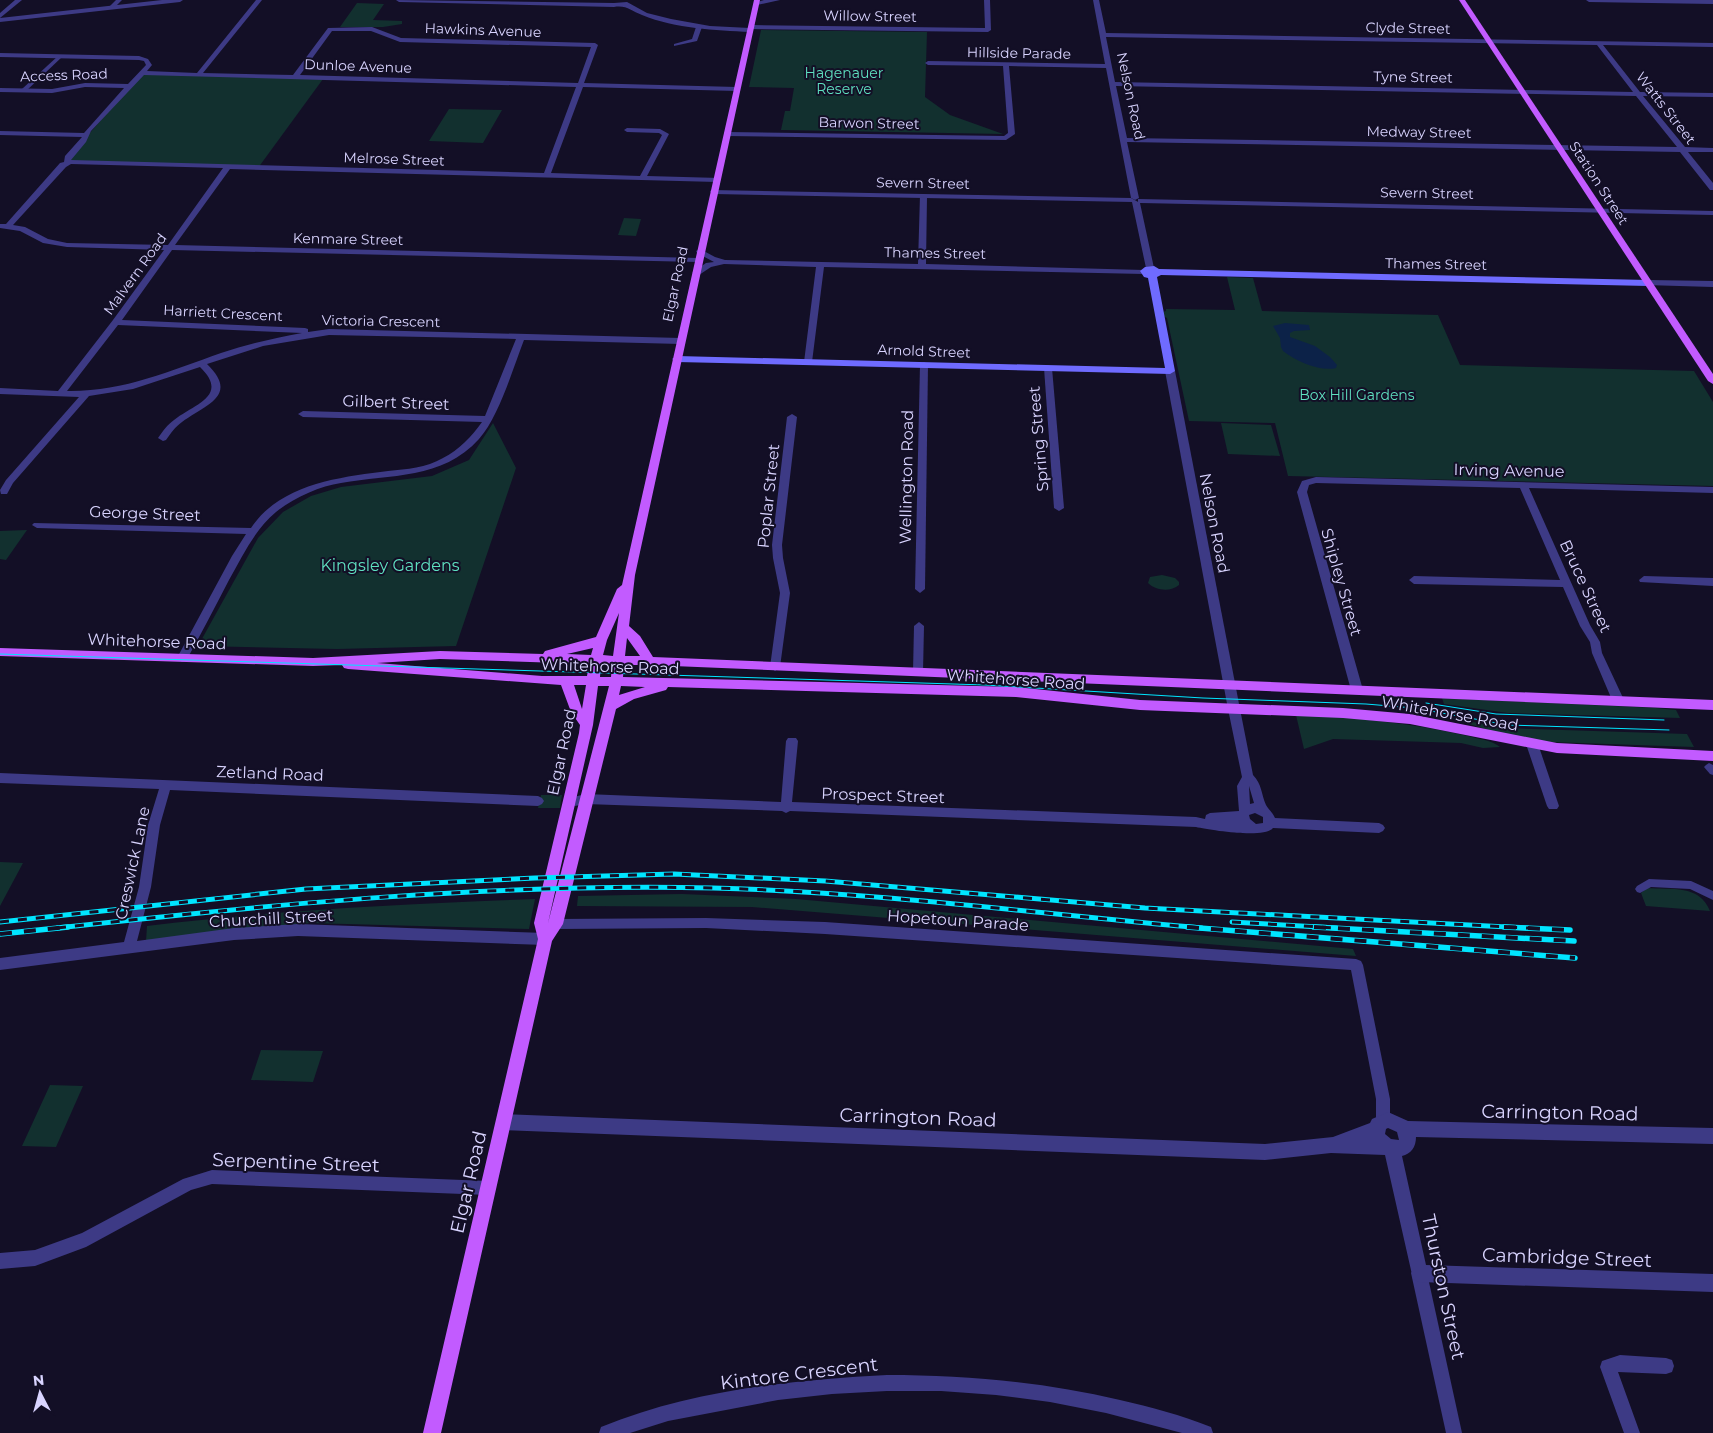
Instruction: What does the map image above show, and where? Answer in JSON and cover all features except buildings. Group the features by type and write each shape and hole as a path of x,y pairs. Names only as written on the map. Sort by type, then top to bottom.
{"main road":[{"name":"Station Street","path":"1462,0 1713,381"},
{"name":"Elgar Road","path":"432,1433 545,939 556,924 616,682 629,575 757,1"},
{"name":"Thames Street","path":"1151,272 1648,283"},
{"name":"Nelson Road","path":"1151,272 1170,370"},
{"name":"Arnold Street","path":"677,359 1170,370"},
{"name":"Elgar Road","path":"545,939 541,923 587,725 596,660 601,640 629,575"},
{"path":"623,628 636,639 649,661"},
{"path":"527,658 585,646 601,640"},
{"name":"Whitehorse Road","path":"0,652 313,662 484,677 566,681 1016,692 1140,706 1343,713 1391,717 1449,726 1532,744 1582,751 1712,764"},
{"name":"Whitehorse Road","path":"313,662 440,655 618,660 1713,705"},
{"path":"566,681 577,712 587,725"},
{"path":"610,706 630,695 677,684"}],"street":[{"path":"0,19 19,0"},
{"path":"111,8 119,0"},
{"path":"0,19 180,0"},
{"path":"199,74 259,0"},
{"path":"399,0 604,5 623,2 654,16 699,27 751,28"},
{"path":"757,1 777,0"},
{"name":"Willow Street","path":"751,28 988,30 987,0"},
{"name":"Nelson Road","path":"1096,0 1151,272"},
{"path":"1589,0 1713,2"},
{"path":"676,45 695,40 699,27"},
{"name":"Hawkins Avenue","path":"295,77 330,28 372,29 400,40 595,45 580,84"},
{"name":"Clyde Street","path":"1103,35 1713,45"},
{"name":"Watts Street","path":"1599,44 1713,188"},
{"path":"0,55 146,60 149,65 88,130 84,141 68,158 67,161 70,162 63,166 4,227"},
{"path":"24,90 60,57"},
{"name":"Hillside Parade","path":"928,63 1109,66"},
{"name":"Barwon Street","path":"727,134 1010,137 1006,65"},
{"name":"Dunloe Avenue","path":"142,73 737,88"},
{"path":"547,175 580,84"},
{"name":"Tyne Street","path":"1112,84 1713,95"},
{"name":"Access Road","path":"0,90 52,91 85,85 128,86"},
{"path":"626,130 660,131 666,134 666,136 675,136"},
{"path":"0,133 87,135"},
{"path":"642,178 666,136"},
{"name":"Medway Street","path":"1125,140 1713,150"},
{"name":"Melrose Street","path":"70,162 717,180"},
{"name":"Malvern Road","path":"61,393 116,322 228,167"},
{"name":"Severn Street","path":"714,192 1713,213"},
{"path":"922,267 923,196"},
{"name":"Kenmare Street","path":"4,227 22,228 35,237 55,244 699,256"},
{"name":"Thames Street","path":"699,256 725,262 1151,272"},
{"name":"Thames Street","path":"696,273 709,265 725,262"},
{"path":"808,362 820,265"},
{"name":"Thames Street","path":"1648,283 1713,284"},
{"name":"Harriett Crescent","path":"116,322 329,332"},
{"name":"Victoria Crescent","path":"0,392 87,393 114,391 157,380 239,350 280,339 329,332 680,342"},
{"path":"182,658 252,531 273,509 289,499 322,485 339,480 421,470 446,461 467,447 488,419 521,337"},
{"path":"163,438 176,422 208,403 215,393 215,381 212,373 202,364"},
{"name":"Wellington Road","path":"920,589 924,365"},
{"name":"Spring Street","path":"1048,368 1059,508"},
{"name":"Nelson Road","path":"1170,370 1229,686 1248,777 1254,783 1262,810"},
{"path":"4,492 9,482 87,393"},
{"name":"Gilbert Street","path":"303,414 488,419"},
{"name":"Poplar Street","path":"775,667 784,593 784,583 776,558 792,417"},
{"name":"Irving Avenue","path":"1305,483 1324,480 1713,490"},
{"name":"Shipley Street","path":"1305,483 1302,492 1357,690"},
{"name":"Bruce Street","path":"1523,485 1566,584 1594,640 1596,650 1618,700"},
{"name":"George Street","path":"37,525 252,531"},
{"path":"1414,580 1566,584"},
{"path":"1644,580 1713,582"},
{"path":"918,672 919,626"},
{"path":"786,808 792,741"},
{"path":"1532,744 1553,806"},
{"name":"Nelson Road","path":"1244,814 1243,786 1248,777"},
{"name":"Zetland Road","path":"0,778 538,801"},
{"name":"Creswick Lane","path":"129,948 145,887 154,825 166,785"},
{"name":"Prospect Street","path":"570,802 586,799 1196,822 1251,828"},
{"path":"1270,823 1269,817 1262,810 1250,808 1244,814 1244,822 1251,828 1263,830 1270,823 1379,828"},
{"name":"Prospect Street","path":"1196,822 1244,814"},
{"path":"1640,889 1649,883 1691,885 1713,896"},
{"name":"Hopetoun Parade","path":"556,924 706,924 825,928 1356,965 1383,1100 1390,1125"},
{"name":"Churchill Street","path":"0,964 234,934 298,930 545,939"},
{"name":"Carrington Road","path":"504,1122 1265,1152 1331,1145 1390,1148"},
{"path":"1390,1125 1408,1139 1406,1146 1398,1149 1390,1148 1377,1136 1390,1125"},
{"name":"Carrington Road","path":"1331,1145 1390,1125 1713,1136"},
{"name":"Thurston Street","path":"1390,1148 1454,1433"},
{"name":"Serpentine Street","path":"0,1261 35,1258 86,1239 188,1184 212,1177 488,1188"},
{"name":"Cambridge Street","path":"1419,1274 1713,1283"},
{"path":"1632,1433 1608,1367 1620,1363 1666,1366"},
{"name":"Kintore Crescent","path":"607,1433 666,1414 754,1395 857,1383 935,1381 999,1387 1070,1397 1175,1421 1205,1433"}],"green space":[{"path":"357,3 384,4 373,20 402,21 402,24 383,27 340,27"},
{"name":"Hagenauer Reserve","path":"761,30 927,32 925,97 950,115 1003,134 781,130 785,111 790,111 794,88 749,87"},
{"path":"142,73 323,79 258,168 70,162 68,158"},
{"path":"449,109 502,110 483,143 429,141"},
{"path":"624,218 641,219 636,236 618,235"},
{"name":"Box Hill Gardens","path":"1227,277 1253,278 1262,311 1438,315 1460,365 1694,371 1713,402 1713,486 1288,476 1275,423 1189,421 1167,318 1163,316 1163,312 1166,309 1235,310"},
{"name":"Kingsley Gardens","path":"493,423 516,468 456,646 337,649 198,646 258,538 283,512 311,496 341,487 432,476 469,460"},
{"path":"1221,423 1271,425 1280,456 1228,454"},
{"path":"27,530 6,560 0,559 0,531"},
{"path":"1162,575 1175,578 1179,585 1172,589 1163,590 1155,588 1148,583 1150,577"},
{"path":"1442,698 1656,708 1676,710 1680,718 1508,713 1444,704"},
{"path":"1296,715 1339,717 1404,724 1485,740 1500,747 1483,748 1461,743 1333,739 1304,749"},
{"path":"1446,717 1505,728 1687,734 1694,747 1550,742 1502,734"},
{"path":"541,795 562,795 560,808 538,808"},
{"path":"0,862 23,863 0,906"},
{"path":"1647,888 1692,892 1705,902 1710,911 1646,906 1641,893"},
{"path":"682,894 796,899 1353,949 1356,956 752,907 577,906 578,896"},
{"path":"535,899 529,929 310,923 146,941 147,926 195,920 341,908"},
{"path":"261,1050 323,1051 313,1082 251,1080"},
{"path":"50,1085 83,1086 56,1147 22,1146"}],"water":[{"path":"1285,323 1309,325 1310,330 1294,331 1290,333 1290,337 1315,346 1330,357 1337,365 1336,368 1330,369 1308,365 1283,351 1280,338 1273,326"}],"tram line":[{"path":"0,654 985,685 1203,698 1366,704 1414,708 1508,725 1669,730"},
{"path":"1426,703 1496,714 1664,720"}],"railway":[{"path":"0,922 306,889 535,878 674,874 825,881 1145,908 1528,928"},
{"path":"57,928 302,903 384,897 466,892 631,887 774,890 835,894 1202,928"},
{"path":"1232,922 1337,928"},
{"path":"0,934 68,927"},
{"path":"1187,927 1575,958"},
{"path":"1314,927 1574,941"},
{"path":"1504,927 1570,930"}]}
